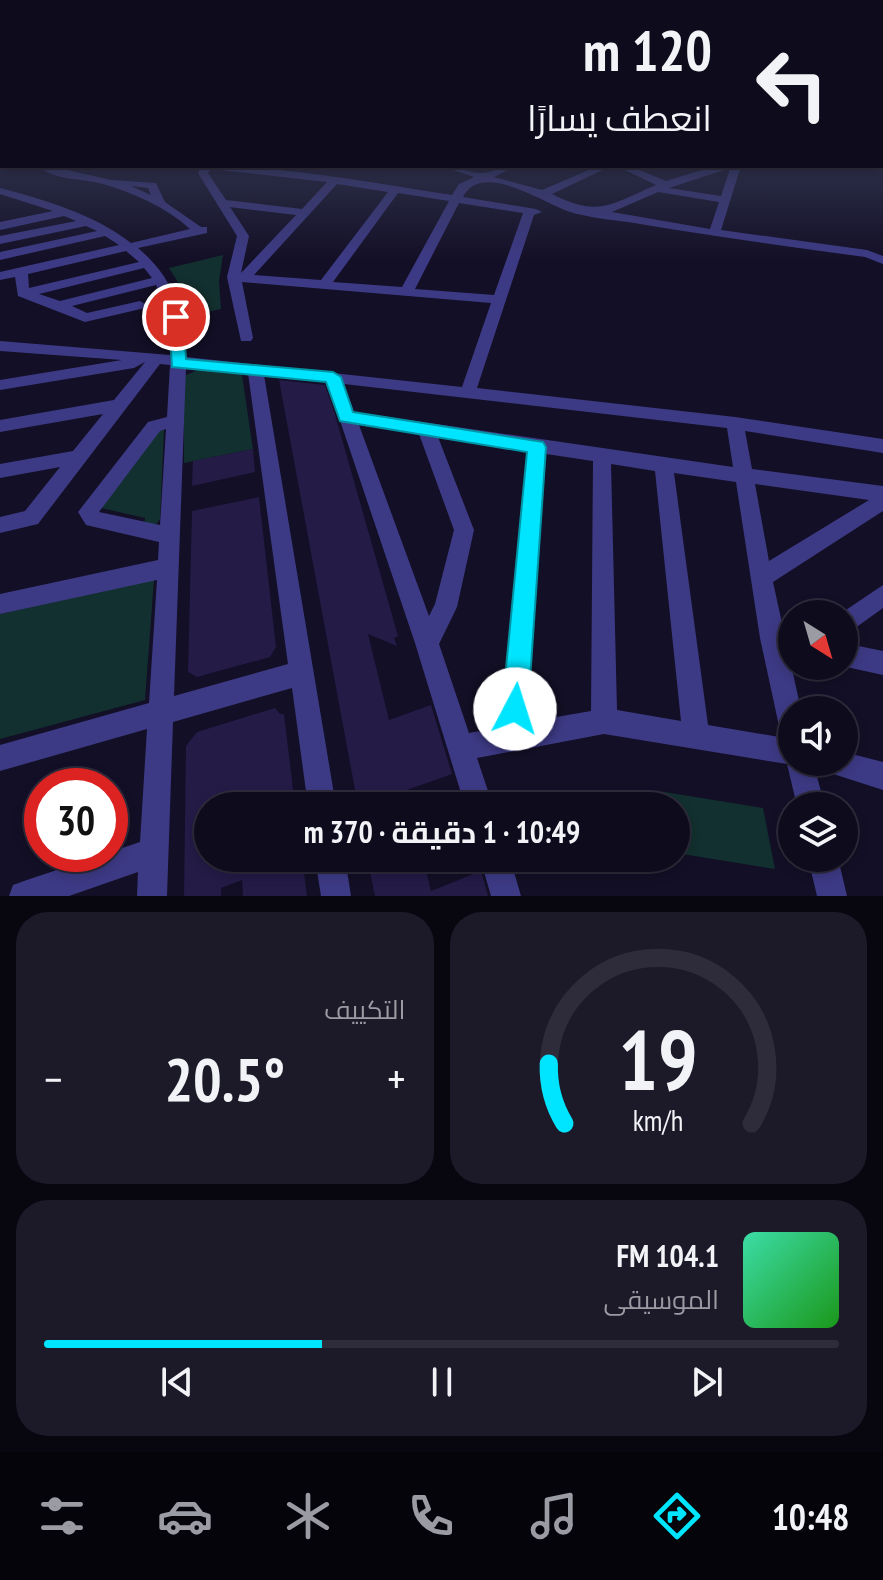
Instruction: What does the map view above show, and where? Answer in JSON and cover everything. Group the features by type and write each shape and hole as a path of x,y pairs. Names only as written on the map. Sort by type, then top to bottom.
{"street":[{"path":"0,276 201,231 161,205 105,182 78,177"},
{"path":"206,177 243,236 239,277 246,338"},
{"path":"239,277 304,213 328,177"},
{"path":"342,177 396,189 570,208 714,233 867,254 883,260"},
{"path":"347,177 460,195 533,211 468,392"},
{"path":"406,292 463,186 483,177 543,194 570,208"},
{"path":"543,194 582,177"},
{"path":"646,177 665,185 726,200"},
{"path":"653,177 665,185"},
{"path":"599,213 691,177"},
{"path":"714,233 733,177"},
{"path":"324,285 396,189"},
{"path":"3,194 64,213 109,232 129,247 160,280 176,317 178,363 152,896"},
{"path":"223,203 304,213"},
{"path":"0,226 64,213"},
{"path":"0,240 88,222"},
{"path":"0,256 109,232"},
{"path":"23,293 147,264"},
{"path":"21,271 23,293"},
{"path":"239,277 499,300"},
{"path":"59,305 160,280"},
{"path":"23,293 85,318 140,305"},
{"path":"0,346 60,348 468,392 735,423 883,446"},
{"path":"0,385 156,359"},
{"path":"0,525 31,518 156,359"},
{"path":"255,369 320,792"},
{"path":"333,377 427,643 475,792"},
{"path":"0,426 120,405"},
{"path":"346,417 745,477 883,494"},
{"path":"168,535 93,519 88,512 154,426 174,421"},
{"path":"735,423 762,577 778,627"},
{"path":"426,430 464,530 446,607 427,643"},
{"path":"513,738 537,447"},
{"path":"602,456 604,721"},
{"path":"0,471 78,457"},
{"path":"664,465 696,735"},
{"path":"762,577 883,501"},
{"path":"0,604 166,568"},
{"path":"858,614 883,595"},
{"path":"858,658 883,663"},
{"path":"0,758 301,673"},
{"path":"461,748 604,721 778,750"},
{"path":"858,769 883,776"},
{"path":"29,895 155,852"},
{"path":"332,872 336,896"},
{"path":"499,872 506,896"},
{"path":"826,872 832,896"}],"green space":[{"path":"223,255 219,281 221,309 193,315 183,290 169,268"},
{"path":"198,370 237,372 242,375 253,449 184,463 184,376"},
{"path":"154,430 164,430 160,519 155,526 144,525 145,518 97,507"},
{"path":"154,579 145,700 0,739 0,614"},
{"path":"690,796 763,808 775,869 690,855"}],"building":[{"path":"279,380 325,385 398,636 394,638 397,646 368,634 389,720 431,705 452,774 408,792 355,792"},
{"path":"253,449 255,472 192,486 193,461"},
{"path":"259,497 276,647 270,657 197,677 188,672 192,511"},
{"path":"275,708 284,714 293,792 194,792 194,872 304,872 307,896 243,896 242,880 221,888 221,896 184,896 186,746 197,732"},
{"path":"370,872 426,872 431,891 481,872 488,896 375,896"}],"route":[{"path":"176,317 178,363 333,377 346,417 537,447 515,709"}]}
